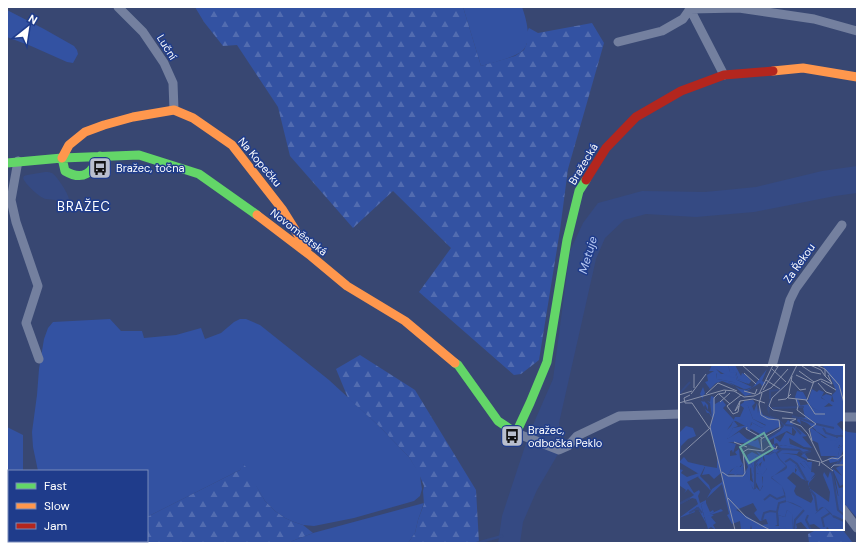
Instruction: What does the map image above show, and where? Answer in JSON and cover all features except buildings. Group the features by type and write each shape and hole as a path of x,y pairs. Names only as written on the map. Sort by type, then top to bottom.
{"street":[{"name":"Luční","path":"118,7 143,32 164,62 173,83 174,110"},
{"path":"690,8 739,8 814,19 857,31"},
{"path":"618,42 662,31 683,19 690,8"},
{"path":"690,8 724,75"},
{"name":"Bražecká","path":"520,435 530,403 546,362 567,240 579,190 606,148 636,117 680,92 724,75 803,68 857,77"},
{"path":"100,156 92,170 82,176 72,176 65,171 62,158 69,145 85,132 133,117 174,110"},
{"name":"Na Kopečku","path":"174,110 194,118 232,145 282,209 311,256"},
{"name":"Novoměstská","path":"7,163 62,158 139,155 199,174 263,219 347,286 405,321 458,365 498,421 520,435"},
{"path":"18,161 11,200 16,222 38,286 26,323 39,359"},
{"name":"Za Řekou","path":"772,365 790,300 796,288 816,259 842,225"},
{"path":"520,435 559,450 568,446 577,436 619,416 679,414"},
{"path":"844,417 857,416"},
{"path":"844,510 857,528"}],"green space":[{"path":"195,7 463,7 481,66 515,56 524,50 527,43 527,32 529,28 538,33 592,23 604,43 568,169 560,230 539,360 521,374 514,375 419,292 451,248 393,191 353,228 290,156 278,107 237,45 223,46 204,22"},
{"path":"463,7 522,7 528,34 528,40 524,49 516,55 481,66"},
{"path":"7,10 74,46 78,54 73,63 67,62 7,37"},
{"path":"110,319 121,331 142,331 144,338 176,335 201,328 205,339 221,333 240,319 246,319 260,325 329,380 378,425 409,457 420,474 422,489 420,496 414,501 354,518 314,526 303,525 285,518 265,501 243,464 240,470 148,516 148,470 38,470 33,447 32,432 44,339 48,328 53,322"},
{"path":"360,355 415,390 476,490 479,543 408,543 415,533 424,504 424,486 409,457 378,425 348,398 336,369"},
{"path":"7,427 23,435 23,470 8,470 8,542 31,543 7,543"},
{"path":"844,430 857,433 857,518 844,503"},
{"path":"242,463 250,471 265,501 275,511 285,518 303,525 313,533 287,543 108,543 148,542 148,516 240,470"},
{"path":"424,503 415,533 408,543 287,543 313,533"},
{"path":"816,530 843,530 853,543 809,543 808,534"}],"water":[{"name":"Metuje","path":"857,166 857,193 754,212 696,217 646,214 624,220 605,238 596,259 559,423 558,454 537,490 523,522 520,543 498,543 502,516 529,434 553,379 570,251 583,223 598,203 642,191 705,192 756,187 822,171"},
{"path":"45,172 52,173 57,177 69,199 65,201 43,198 24,181 24,176"}],"waterway":[{"path":"477,543 502,536"}],"traffic: fast":[{"path":"7,163 62,158 139,155 199,174 257,215"},
{"path":"62,158 65,171 77,176 87,174 94,167 100,156"},
{"path":"455,363 458,365 498,421 516,433 547,362 567,240 579,191 586,180"}],"traffic: slow":[{"path":"773,71 803,68 857,77"},
{"path":"62,158 69,145 85,132 133,117 174,110 193,118 232,145 282,209 307,249"},
{"path":"257,215 311,256 347,286 405,321 455,363"}],"traffic: jam":[{"path":"586,180 606,148 636,117 681,91 724,75 773,71"}],"place":[{"name":"Bražec, točna","path":"100,168"},
{"name":"Bražec, odbočka Peklo","path":"512,436"}],"district":[{"name":"BRAŽEC","path":"84,206"}]}
